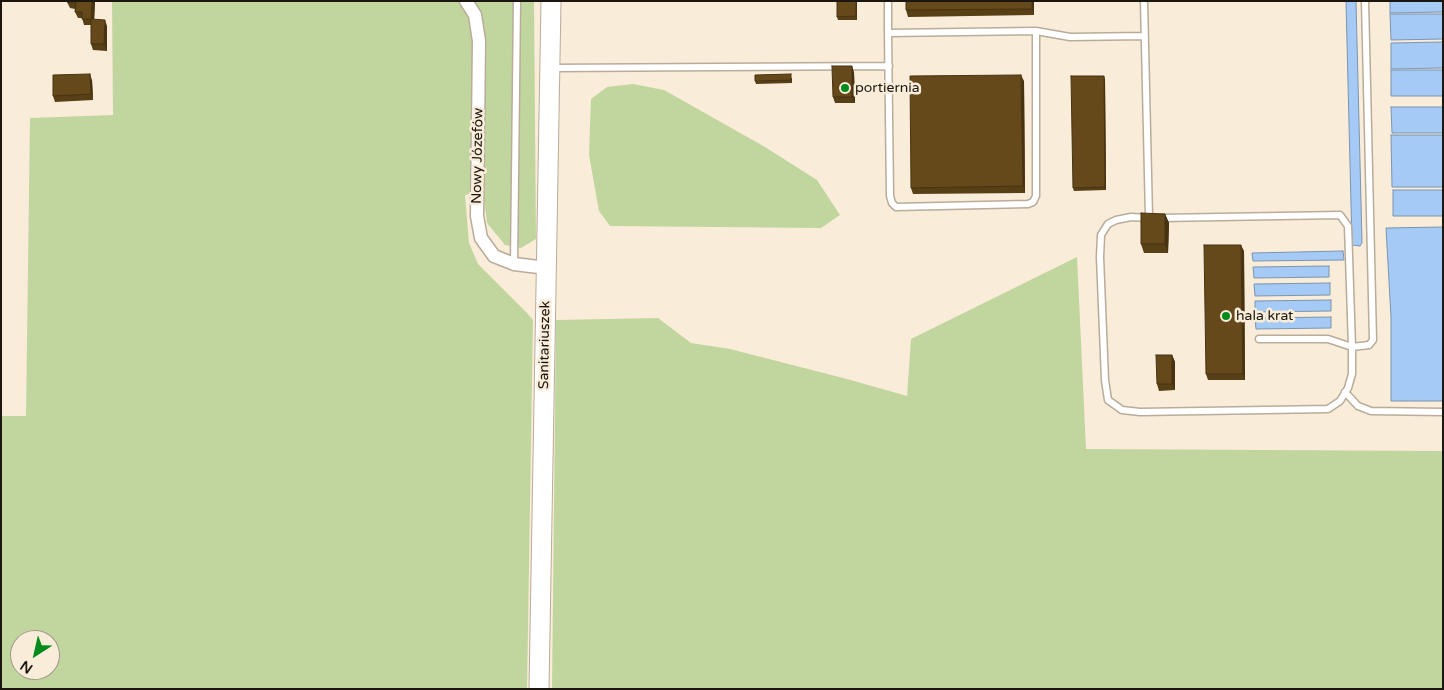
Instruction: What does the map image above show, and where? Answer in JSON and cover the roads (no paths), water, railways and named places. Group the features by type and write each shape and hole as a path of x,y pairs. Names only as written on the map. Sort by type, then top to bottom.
{"street":[{"name":"Nowy Józefów","path":"466,1 475,15 479,41 477,216 481,238 494,256 514,264 547,268"},
{"name":"Sanitariuszek","path":"539,689 551,1"}],"lane":[{"path":"514,264 517,1"},
{"path":"888,1 890,196 892,203 896,207 1028,204 1033,202 1036,196 1036,31"},
{"path":"1144,1 1149,218"},
{"path":"1259,339 1328,339 1352,346 1369,345 1373,340 1365,1"},
{"path":"888,33 1036,31 1070,37 1145,36"},
{"path":"550,68 889,66"},
{"path":"1340,215 1348,226 1352,346 1352,374 1340,401 1328,409 1140,412 1122,410 1108,400 1104,380 1101,235 1108,224 1116,220 1149,218 1340,215"},
{"path":"1345,392 1358,406 1371,411 1443,412"}],"water":[{"path":"1346,1 1356,1 1362,243 1360,246 1352,245"},
{"path":"1390,1 1443,1 1443,12 1390,13"},
{"path":"1390,14 1443,14 1443,39 1391,40"},
{"path":"1443,42 1443,68 1391,69 1391,43"},
{"path":"1391,70 1443,70 1443,96 1391,96"},
{"path":"1391,107 1443,107 1443,133 1392,133"},
{"path":"1391,135 1443,135 1443,187 1392,187"},
{"path":"1393,190 1443,190 1443,216 1393,216"},
{"path":"1443,227 1443,401 1391,401 1391,317 1386,228"},
{"path":"1343,251 1344,260 1253,261 1252,253"},
{"path":"1329,266 1329,277 1254,278 1253,267"},
{"path":"1330,283 1330,295 1255,296 1254,284"},
{"path":"1331,300 1331,311 1255,312 1255,301"},
{"path":"1331,317 1331,328 1256,329 1255,318"}],"place":[{"name":"portiernia","path":"845,88"},
{"name":"hala krat","path":"1226,316"}]}
